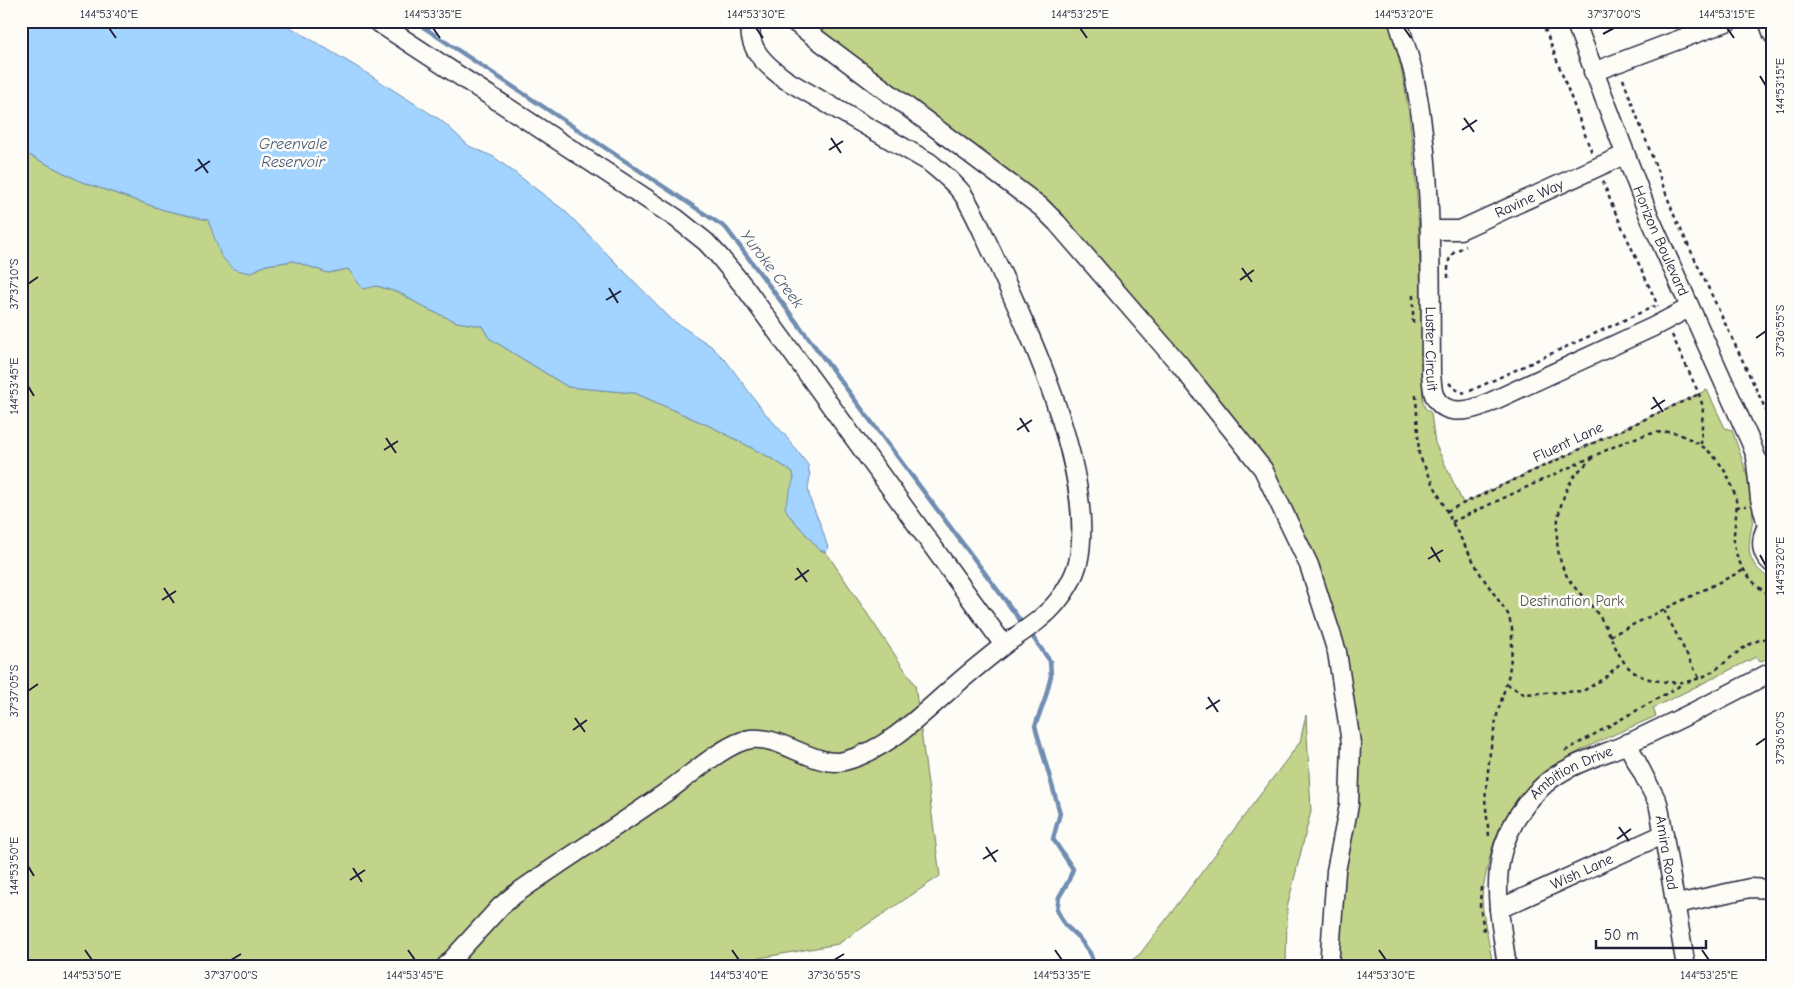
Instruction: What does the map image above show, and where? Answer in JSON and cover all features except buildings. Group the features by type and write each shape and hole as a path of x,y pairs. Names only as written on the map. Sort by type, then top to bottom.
{"street":[{"path":"376,21 676,218 706,242 720,256 746,290 1004,645"},
{"path":"445,967 514,895 728,748 751,739 772,741 820,759 840,762 860,756 883,744 909,725 1004,645 1038,622 1056,604 1069,586 1077,565 1081,543 1081,524 1073,465 1058,407 1041,362 973,212 950,179 929,162 786,80 770,68 758,55 750,39 750,21"},
{"path":"793,21 1041,206 1058,222 1180,365 1263,469 1309,565 1337,652 1351,743 1349,805 1336,871 1329,967"},
{"name":"Luster Circuit","path":"1398,21 1414,74 1422,126 1431,230 1431,374 1433,393 1440,404 1449,410 1466,411 1484,405 1654,327 1689,308"},
{"name":"Horizon Boulevard","path":"1575,21 1624,155 1649,216 1756,457 1773,486"},
{"path":"1594,72 1729,21"},
{"path":"1768,21 1773,35"},
{"name":"Ravine Way","path":"1431,230 1460,230 1624,155"},
{"name":"Horizon Boulevard","path":"1756,457 1760,499 1770,522"},
{"path":"1770,522 1763,534 1762,544 1764,553 1773,564"},
{"name":"Ambition Drive","path":"1507,967 1499,909 1498,869 1509,834 1525,805 1546,783 1559,774 1710,704 1773,671"},
{"name":"Amira Road","path":"1628,743 1658,804 1677,904 1686,967"},
{"name":"Wish Lane","path":"1499,909 1664,834"},
{"path":"1677,904 1750,888 1773,889"}],"path":[{"path":"1542,21 1594,159"},
{"path":"1623,79 1674,215 1773,425"},
{"path":"1601,176 1612,206 1660,312"},
{"path":"1448,279 1448,260 1455,251 1468,245"},
{"path":"1413,289 1413,328"},
{"path":"1448,383 1454,389 1466,393 1657,305"},
{"path":"1669,329 1699,394 1703,407 1701,444"},
{"path":"1416,391 1419,455 1452,522 1481,574 1508,614 1512,628 1512,649 1507,684 1497,715 1490,752 1486,799 1489,836"},
{"name":"Fluent Lane","path":"1447,511 1699,394"},
{"path":"1452,522 1626,441 1649,433 1673,432 1701,444 1712,453 1726,474 1736,501 1734,543 1740,564 1752,582 1773,597"},
{"path":"1596,455 1582,467 1570,482 1561,507 1556,536 1559,556 1566,576 1578,593 1596,611 1622,662 1636,674 1658,681 1682,683 1699,678 1748,644 1761,638 1773,637"},
{"path":"1610,636 1744,570"},
{"path":"1664,610 1699,678"},
{"path":"1507,684 1524,694 1583,691 1602,679 1622,662"}],"green space":[{"name":"Destination Park","path":"814,21 1390,21 1401,67 1414,162 1420,258 1423,402 1425,408 1431,413 1435,443 1463,503 1707,390 1725,428 1732,430 1749,484 1753,517 1749,551 1757,568 1773,581 1773,655 1760,662 1756,657 1653,708 1656,716 1575,754 1529,786 1511,808 1497,834 1483,886 1482,899 1485,924 1493,967 1334,967 1341,870 1354,808 1342,652 1269,469 1052,207 810,28"},
{"path":"21,151 82,182 164,210 208,220 214,235 250,273 266,265 293,261 328,273 348,269 363,288 377,286 400,293 427,309 457,322 482,326 489,338 568,387 635,393 714,428 793,472 794,478 788,514 820,550 826,552 915,685 940,876 838,944 754,959 676,967 21,967"},
{"path":"1306,715 1311,811 1287,908 1286,967 1123,967 1140,954 1300,742"}],"water":[{"name":"Greenvale Reservoir","path":"21,21 280,21 442,121 469,146 494,157 565,211 672,320 711,346 727,362 764,412 808,465 810,476 808,489 828,548 826,552 820,550 788,514 785,507 794,478 793,472 714,428 635,393 568,387 489,338 482,326 457,322 427,309 400,293 377,286 363,289 348,269 328,273 293,261 266,265 250,273 233,269 221,256 208,220 164,210 82,182 21,151"}],"waterway":[{"name":"Yuroke Creek","path":"414,21 726,228 1023,624"},
{"path":"1032,636 1050,661 1051,676 1035,726 1060,813 1053,839 1073,869 1059,897 1057,910 1065,925 1079,938 1090,953 1095,967"}]}
